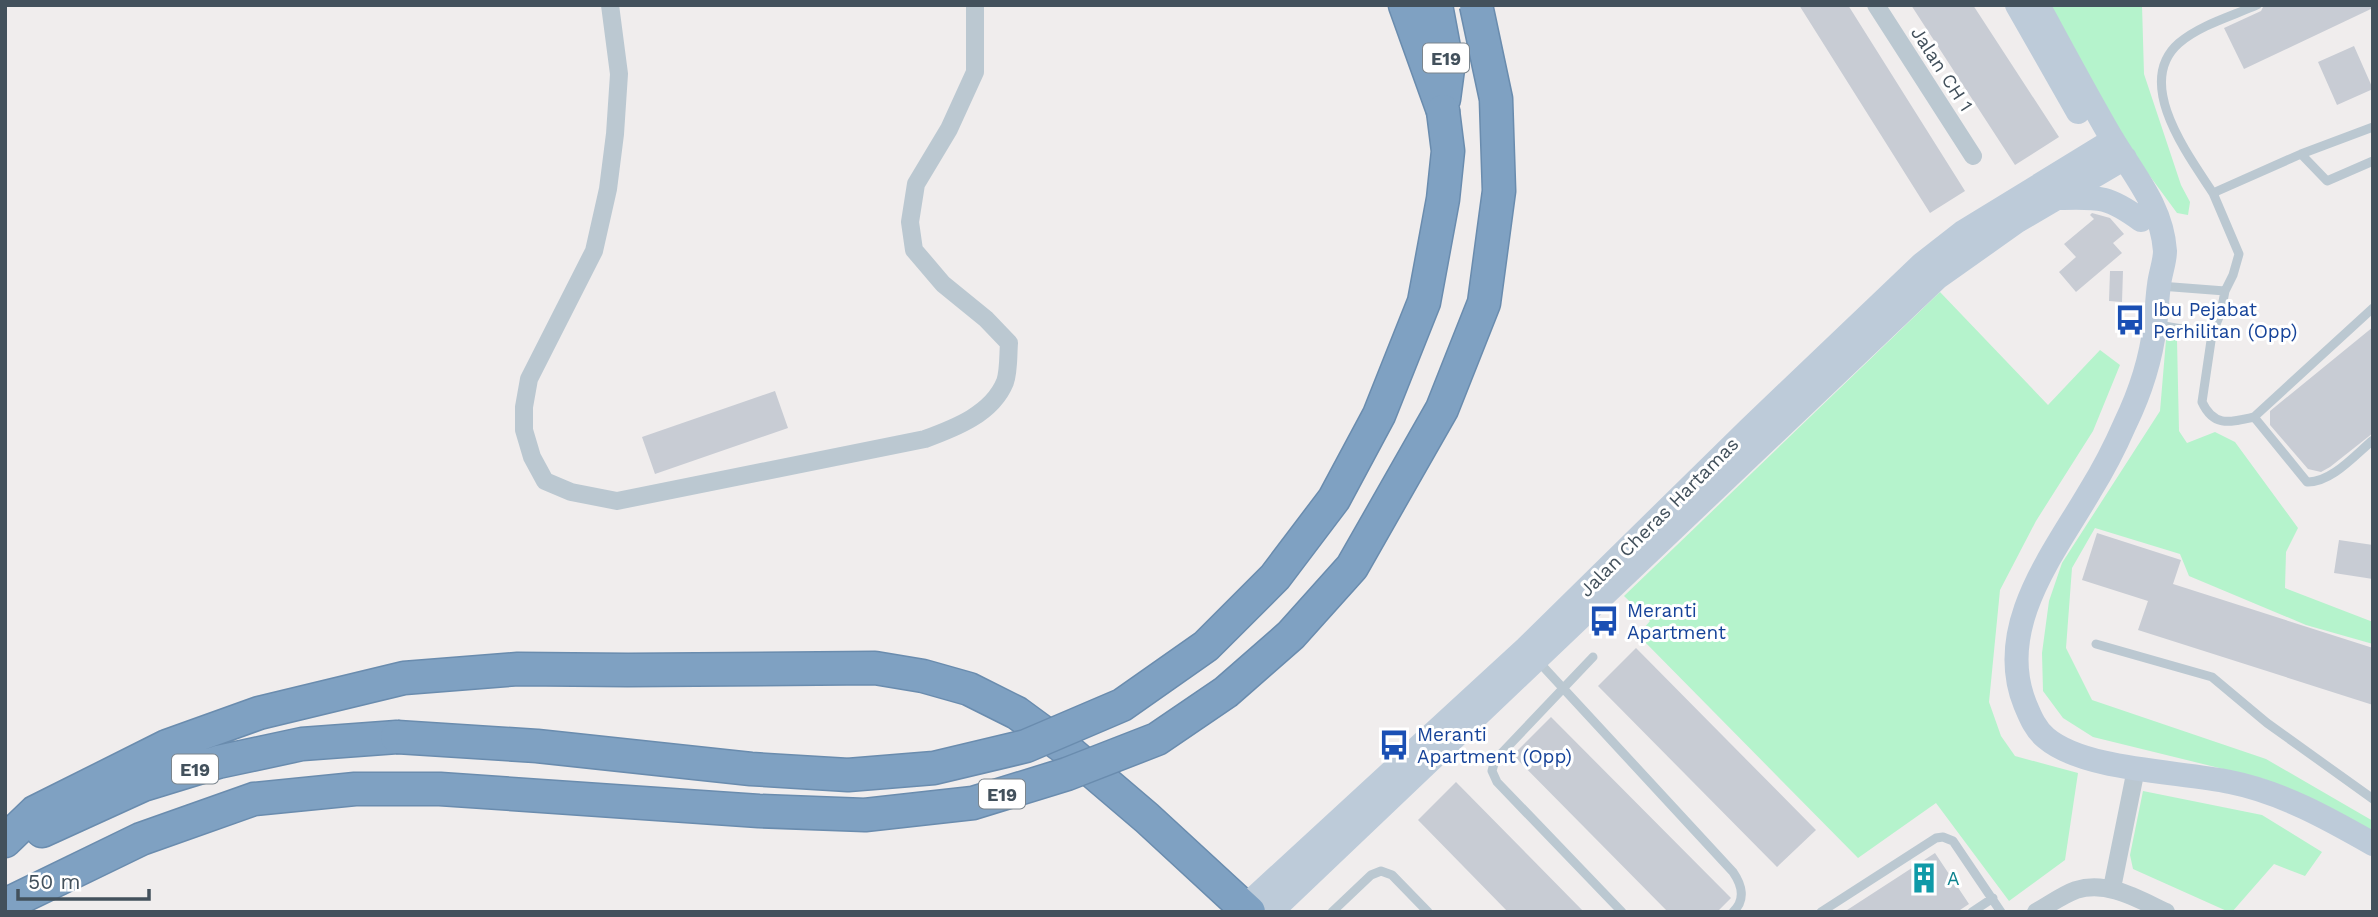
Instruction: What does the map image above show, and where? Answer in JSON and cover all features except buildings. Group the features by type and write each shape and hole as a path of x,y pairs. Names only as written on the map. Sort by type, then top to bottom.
{"highway":[{"path":"1405,5 1443,111"},
{"name":"E19","path":"5,848 142,785 219,762 302,744 410,738 537,746 751,769 848,775 934,768 1026,746 1122,705 1206,646 1275,577 1334,499 1379,415 1424,302 1443,200 1448,151 1443,111 1448,69 1436,5"},
{"name":"E19","path":"5,905 141,839 254,799 355,789 440,789 760,811 865,815 973,803 1066,774 1157,739 1226,692 1291,635 1352,567 1442,409 1484,303 1499,191 1496,99 1476,5"},
{"path":"5,841 35,812 167,746 259,713 404,678 518,668 875,668 923,676 969,689 1027,720 1066,749 1251,911"}],"street":[{"path":"610,5 619,74 608,189 594,251 529,379 524,407 524,430 532,457 545,481 571,492 617,501 925,439 963,425 993,401 1006,380 1009,343 986,319 943,284 914,250 910,222 916,184 949,129 975,72 975,5"},
{"name":"Jalan CH 1","path":"1876,5 1973,156"},
{"path":"2017,5 2112,153 2158,216 2165,253 2158,286 2150,356 2130,412 2091,489 2049,558 2025,608 2016,653 2017,677 2023,700 2032,721 2046,738 2066,750 2136,769 2232,782 2318,813 2373,844"},
{"path":"2038,5 2112,153 2141,220 2158,286"},
{"name":"Jalan Cheras Hartamas","path":"2011,214 2056,198 2112,153"},
{"name":"Jalan Cheras Hartamas","path":"1251,911 1532,654 1757,436 2011,214 2112,153"},
{"path":"2056,198 2095,197 2117,203 2141,220"},
{"path":"2112,888 2136,769"},
{"path":"2036,912 2074,891 2087,888 2112,888 2166,912"}],"lane":[{"path":"2257,5 2196,32 2179,43 2170,53 2163,68 2161,85 2173,127 2213,193 2239,254 2212,334 2202,402 2207,412 2218,420 2229,423 2254,417 2373,308"},
{"path":"2213,193 2301,153 2373,127"},
{"path":"2301,153 2327,181 2373,162"},
{"path":"2158,286 2225,291"},
{"path":"2155,324 2212,334"},
{"path":"2254,417 2307,482 2316,482 2329,476 2373,440"},
{"path":"2096,644 2212,677 2267,723 2373,799"},
{"path":"1532,654 1733,872 1740,882 1742,895 1739,906 1733,912"},
{"path":"1592,657 1495,760 1492,771 1497,782 1622,912"},
{"path":"1821,912 1943,836 1953,841 2001,912"},
{"path":"1332,912 1371,875 1381,871 1392,875 1428,912"},
{"path":"1972,912 1993,898"}],"green space":[{"path":"2046,5 2142,5 2144,74 2181,185 2190,202 2188,215 2177,213 2113,126"},
{"path":"1940,292 2048,405 2100,350 2120,365 2093,431 2036,521 2000,590 1989,702 2001,736 2015,756 2078,773 2065,860 2009,901 1936,803 1858,858 1638,635 1650,621 1624,596"},
{"path":"2166,340 2177,340 2179,431 2187,443 2215,432 2235,442 2298,528 2286,552 2285,588 2373,622 2373,644 2306,625 2189,576 2180,554 2095,528 2072,568 2066,648 2092,700 2266,759 2373,821 2373,836 2264,779 2093,737 2063,718 2043,691 2042,653 2049,601 2062,563 2160,411"},
{"path":"2143,791 2262,815 2322,852 2305,876 2274,864 2232,912 2229,912 2133,869 2130,855"}],"place":[{"name":"Ibu Pejabat Perhilitan (Opp)","path":"2130,320"},
{"name":"Meranti Apartment","path":"1604,621"},
{"name":"Meranti Apartment (Opp)","path":"1394,745"},
{"name":"A","path":"1924,878"}]}
